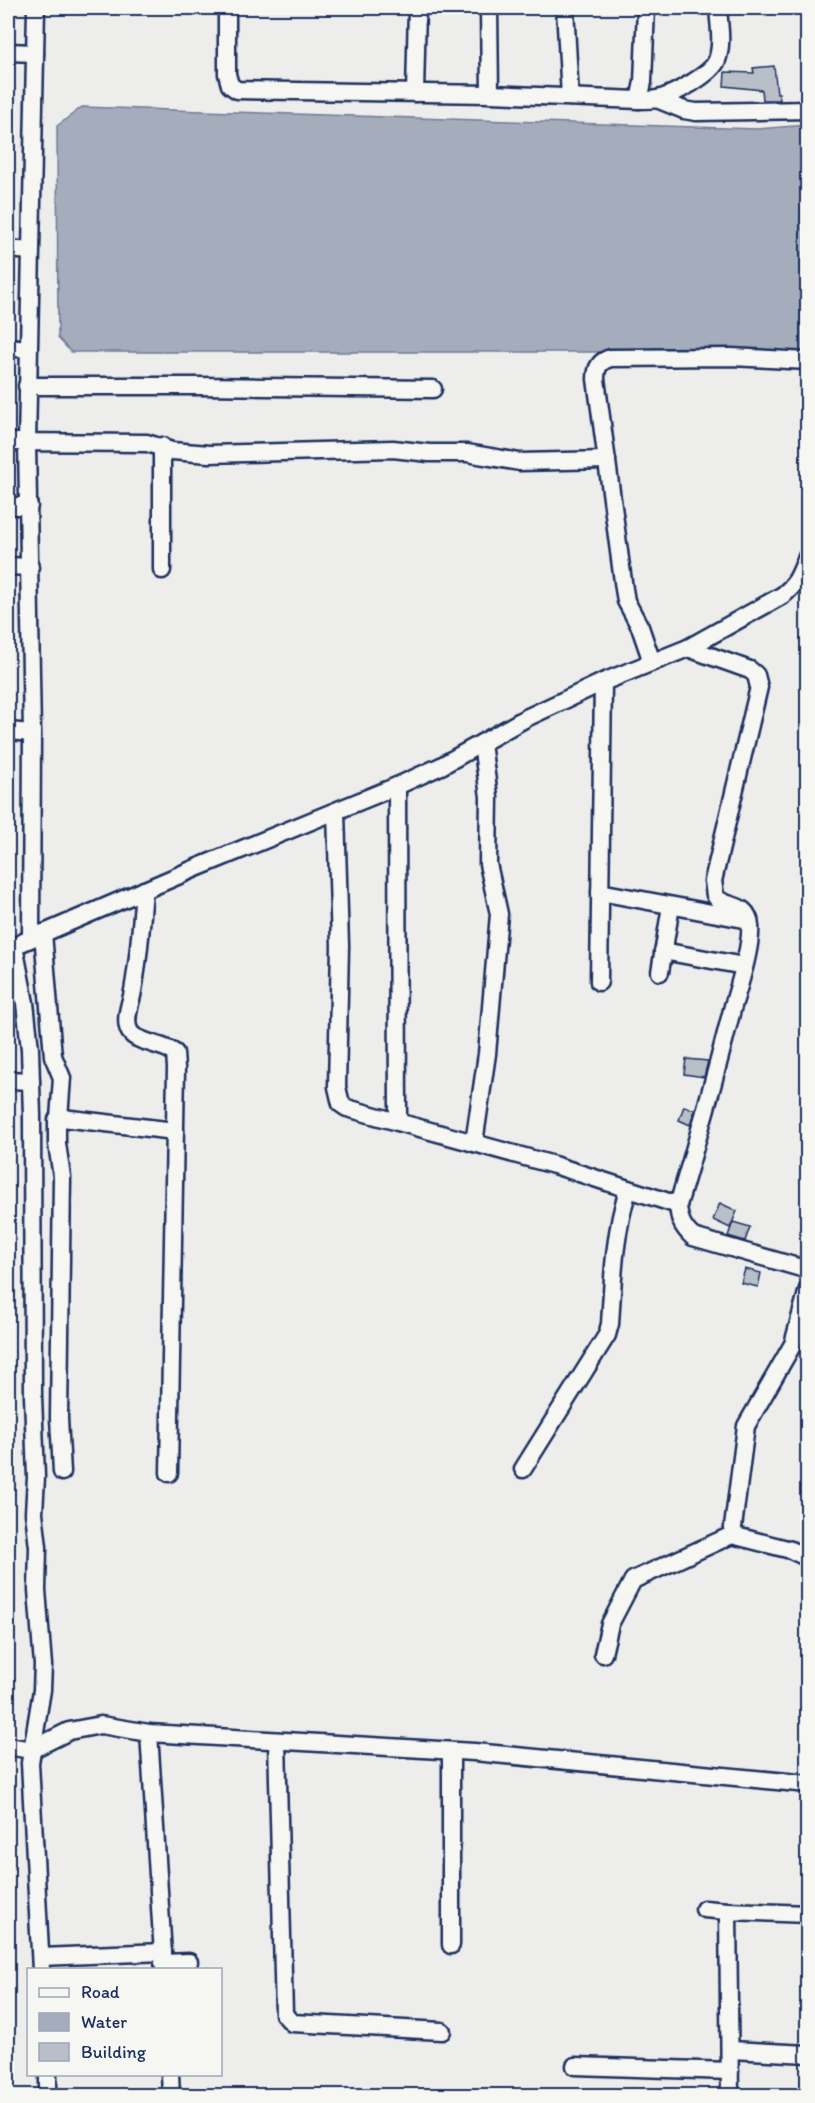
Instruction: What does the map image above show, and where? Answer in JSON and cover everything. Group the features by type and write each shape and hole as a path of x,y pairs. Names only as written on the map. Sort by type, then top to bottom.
{"street":[{"path":"36,8 27,386 32,733 37,936 53,1056 62,1078 59,1118 56,1123 63,1186 59,1397 62,1472"},
{"path":"227,8 227,74 230,85 237,90 490,94 639,100 657,99 672,94 710,70 717,62 720,47 718,8"},
{"path":"415,93 417,8"},
{"path":"489,8 490,94"},
{"path":"565,8 570,98"},
{"path":"639,100 643,82 646,8"},
{"path":"8,52 35,53"},
{"path":"657,99 684,110 696,112 807,110"},
{"path":"8,249 30,251"},
{"path":"8,347 28,349"},
{"path":"652,662 640,627 626,601 596,371 603,360 610,358 730,357 807,361"},
{"path":"27,386 433,389"},
{"path":"8,442 147,443 172,451 209,453 393,449 429,453 467,453 520,462 607,460"},
{"path":"162,446 162,570"},
{"path":"8,506 29,506"},
{"path":"189,1962 41,1963 30,1763 42,1690 43,1665 37,1590 38,1547 34,1513 36,1477 33,1396 31,1081 25,1003 11,947 397,786 441,766 526,718 603,682 688,648 783,595 801,576 807,555"},
{"path":"8,566 30,567"},
{"path":"688,648 750,670 759,680 713,881 715,896 722,901 739,906 749,920 750,927 744,966 678,1205 679,1218 684,1228 693,1237 807,1270"},
{"path":"599,981 603,682"},
{"path":"8,731 32,733"},
{"path":"474,1143 487,1054 499,914 488,864 489,798 482,742"},
{"path":"397,786 398,1122"},
{"path":"336,812 340,946 338,1098 341,1104 346,1108 554,1165 678,1205"},
{"path":"144,890 135,979 127,1017 129,1031 136,1038 169,1048 176,1053 169,1473"},
{"path":"600,892 749,920"},
{"path":"660,972 671,906"},
{"path":"663,951 744,966"},
{"path":"8,1080 31,1081"},
{"path":"59,1118 175,1131"},
{"path":"523,1469 607,1335 610,1324 615,1245 628,1190"},
{"path":"732,1535 746,1426 793,1344 807,1288"},
{"path":"603,1654 610,1624 633,1580 732,1535 791,1550 807,1558"},
{"path":"8,1746 31,1750 69,1731 101,1725 149,1733 451,1751 807,1784"},
{"path":"149,1733 163,1962"},
{"path":"277,1741 284,2014 292,2023 442,2031"},
{"path":"451,1751 451,1945"},
{"path":"704,1909 807,1914"},
{"path":"728,1911 730,2096"},
{"path":"730,2050 807,2054"},
{"path":"575,2066 730,2071"},
{"path":"48,2076 48,2096"},
{"path":"170,2076 171,2096"}],"water":[{"path":"82,107 757,129 807,125 807,352 71,352 58,338 57,126"}],"building":[{"path":"774,66 780,100 763,100 762,90 724,86 725,72 754,73 753,68"},
{"path":"686,1059 708,1061 704,1077 684,1074"},
{"path":"684,1106 695,1110 690,1125 679,1120"},
{"path":"720,1203 737,1211 730,1228 713,1220"},
{"path":"733,1222 750,1227 745,1241 728,1236"},
{"path":"745,1269 761,1273 758,1287 741,1283"}]}
